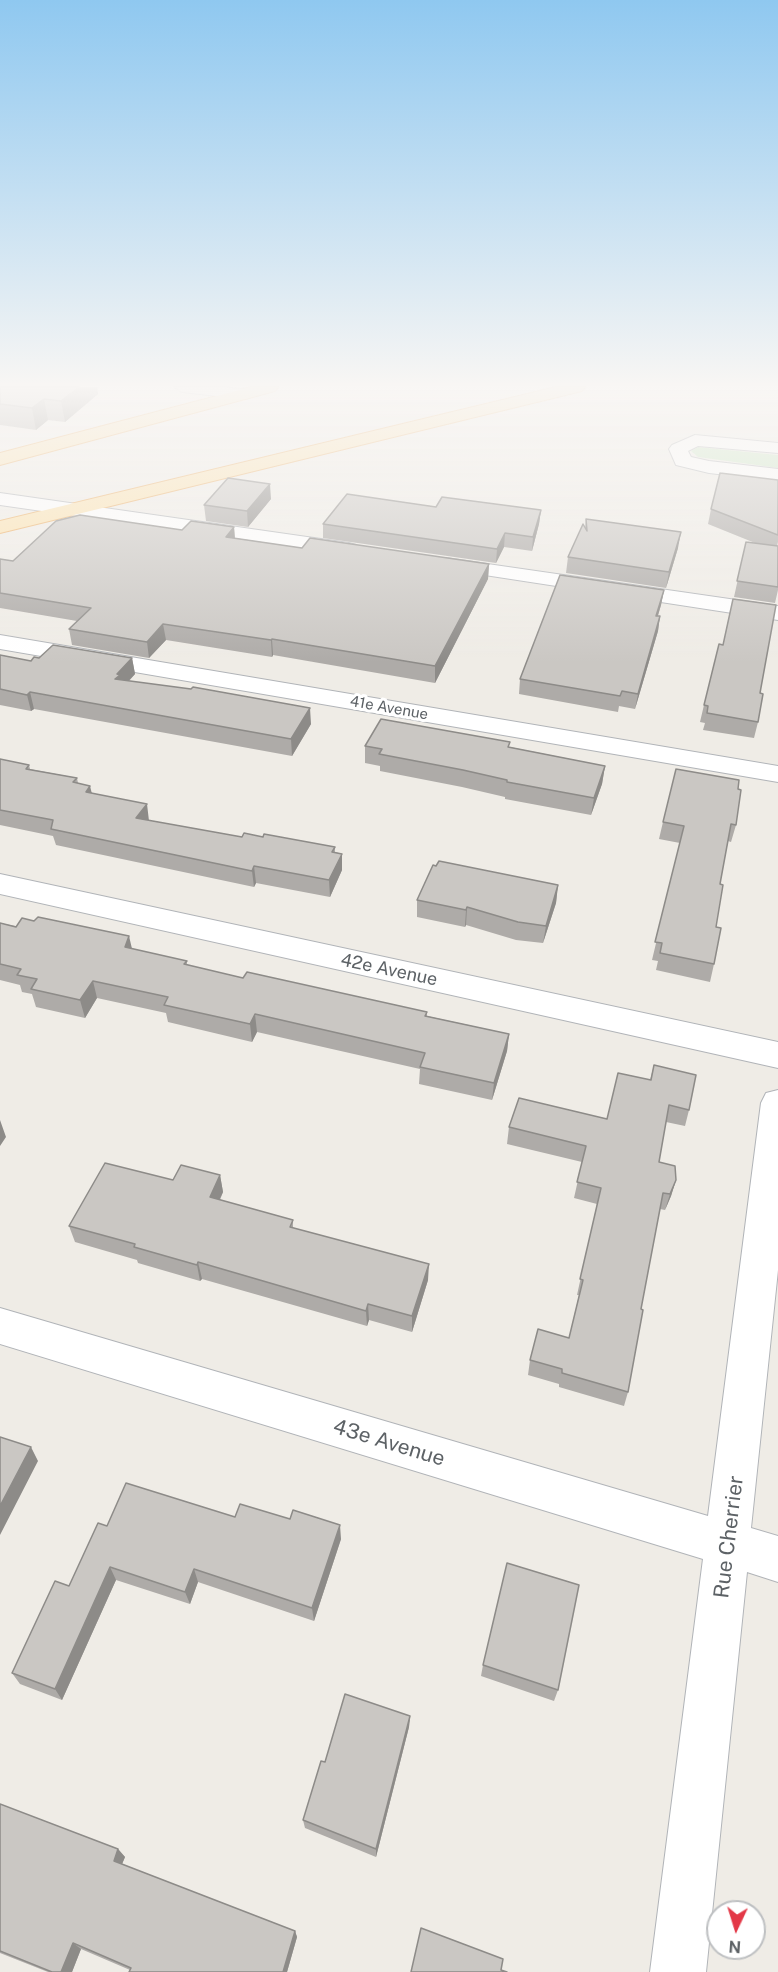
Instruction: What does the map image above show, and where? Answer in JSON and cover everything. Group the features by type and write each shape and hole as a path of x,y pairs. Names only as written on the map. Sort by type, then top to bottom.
{"main road":[{"path":"0,527 196,479"}],"street":[{"path":"0,498 369,552"},
{"path":"428,561 778,613"},
{"name":"41e Avenue","path":"0,642 778,774"},
{"name":"42e Avenue","path":"0,884 778,1056"},
{"name":"Rue Cherrier","path":"678,1972 778,1102"},
{"name":"43e Avenue","path":"0,1326 778,1559"}],"building":[{"path":"227,479 270,484 247,511 204,505"},
{"path":"718,479 778,480 778,535 711,509"},
{"path":"347,494 436,507 442,497 541,510 533,537 505,533 497,549 323,524"},
{"path":"80,515 182,530 191,521 234,527 226,537 302,548 310,538 489,564 435,666 272,639 163,624 147,642 69,629 91,608 0,593 0,559 13,561 56,521"},
{"path":"586,519 681,532 669,572 568,557 583,524 587,531"},
{"path":"746,542 778,546 778,587 737,581"},
{"path":"560,575 664,590 656,616 660,616 638,694 622,691 620,696 520,679"},
{"path":"733,599 776,605 760,693 763,694 758,722 707,713 708,706 704,705 719,644 723,645"},
{"path":"53,645 132,658 115,679 191,689 193,687 310,708 291,739 30,692 27,695 0,689 0,655 31,661 34,657 39,658"},
{"path":"381,719 510,742 508,747 605,766 594,798 507,782 507,780 463,770 379,754 382,749 365,746"},
{"path":"0,759 29,765 26,769 77,778 73,782 90,786 86,792 147,804 136,818 242,837 244,833 263,837 264,834 335,847 332,852 342,854 329,880 254,866 252,871 51,829 53,820 0,810"},
{"path":"676,769 739,780 738,789 741,790 736,825 731,824 720,884 723,885 716,927 721,928 714,964 660,953 662,943 655,942 684,826 663,822"},
{"path":"439,861 558,885 546,926 518,922 467,907 466,910 417,900 433,865 436,866"},
{"path":"38,917 129,936 125,947 187,961 184,964 243,978 247,972 427,1012 425,1016 509,1034 494,1083 420,1067 425,1053 255,1014 250,1024 164,1005 168,997 93,981 80,1000 31,989 37,979 17,975 21,969 0,964 0,923 16,927 22,918 34,921"},
{"path":"654,1065 696,1075 689,1110 669,1105 659,1162 675,1166 676,1180 670,1194 663,1193 628,1392 562,1373 562,1369 530,1360 538,1329 569,1338 601,1188 577,1182 586,1146 509,1127 519,1098 607,1119 618,1073 651,1080"},
{"path":"105,1163 173,1180 181,1165 220,1175 210,1197 293,1220 290,1227 429,1264 412,1316 368,1304 366,1311 198,1262 197,1265 134,1247 135,1244 69,1226"},
{"path":"0,1437 31,1447 0,1506"},
{"path":"126,1483 235,1517 240,1504 290,1519 293,1510 340,1525 312,1608 194,1569 185,1592 110,1567 55,1689 12,1673 55,1581 69,1586 98,1523 107,1526"},
{"path":"507,1563 579,1585 558,1690 483,1665"},
{"path":"345,1694 410,1716 376,1849 303,1820 321,1761 325,1762"},
{"path":"0,1804 118,1849 114,1861 295,1931 283,1972 129,1972 131,1968 73,1943 61,1972 52,1972 0,1951"},
{"path":"421,1928 503,1959 501,1970 507,1972 411,1972"}]}
